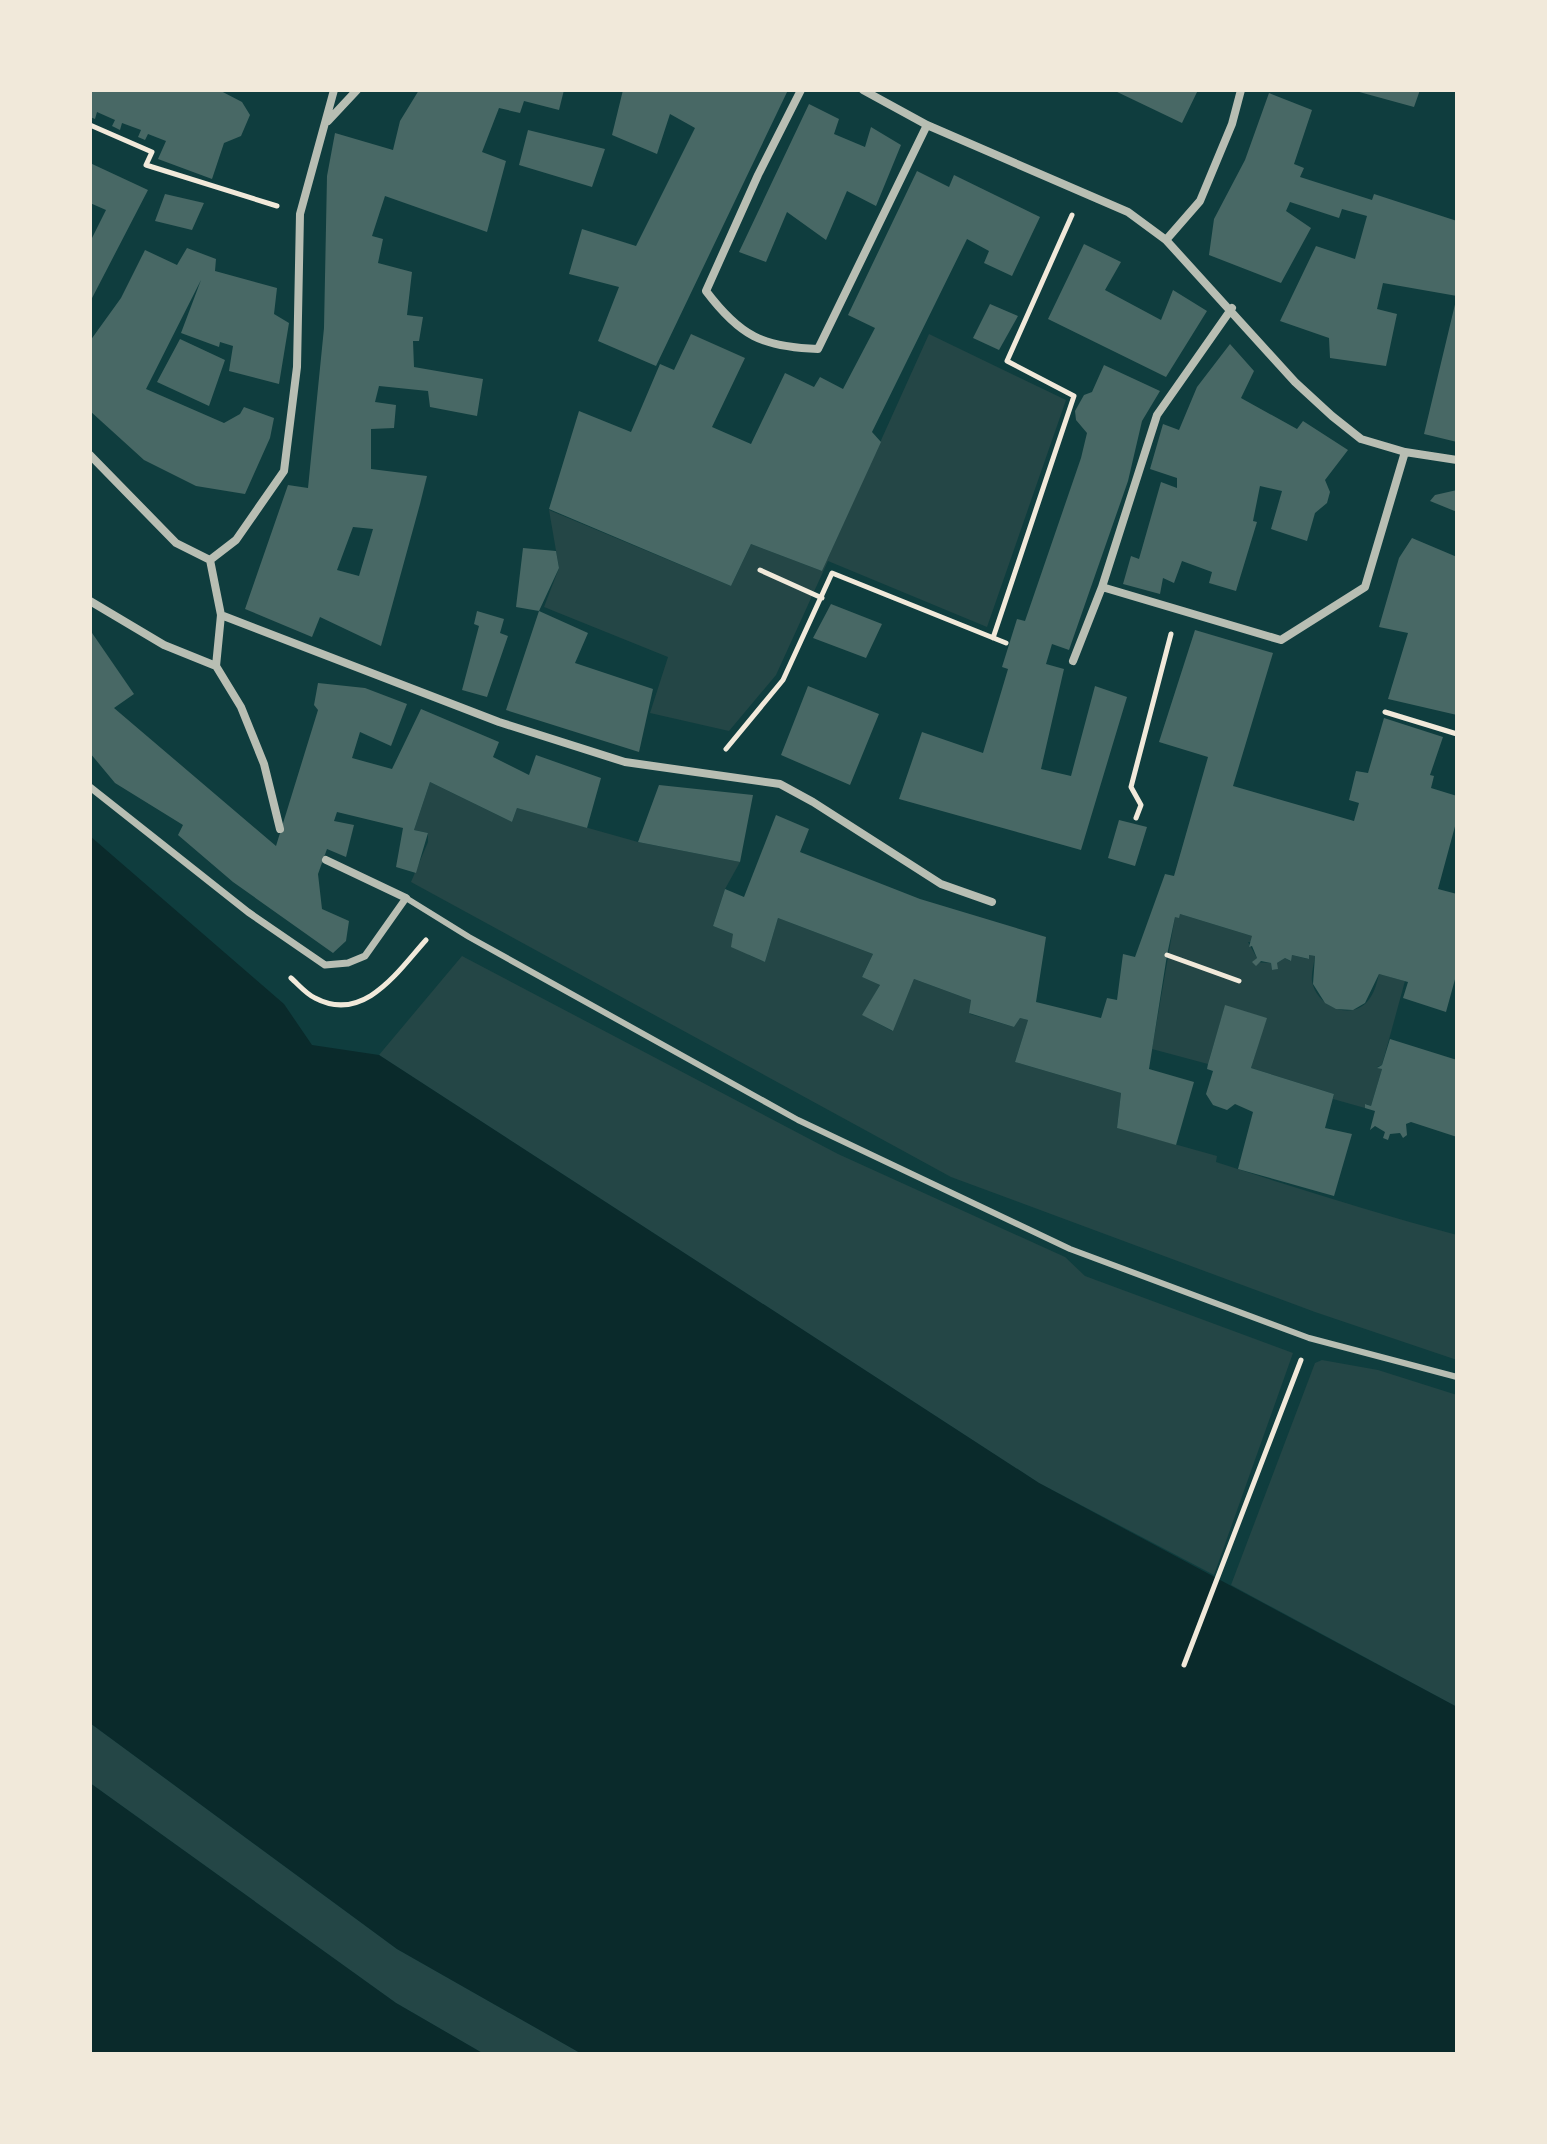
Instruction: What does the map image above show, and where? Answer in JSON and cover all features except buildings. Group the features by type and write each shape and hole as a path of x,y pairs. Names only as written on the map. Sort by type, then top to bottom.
{"street":[{"path":"210,560 236,540 284,471 297,367 300,214 334,90"},
{"path":"327,121 357,90"},
{"path":"801,90 758,175 706,291 726,317 757,341 788,348 818,349 927,125"},
{"path":"863,90 927,125 1128,212 1166,240 1232,308 1295,382 1361,439 1405,452 1457,460"},
{"path":"1166,240 1200,201 1232,124 1241,90"},
{"path":"1073,661 1102,587 1157,415 1232,308"},
{"path":"1102,587 1281,640 1365,587 1405,452"},
{"path":"90,455 176,543 210,560"},
{"path":"210,560 221,615 216,666"},
{"path":"90,601 164,645 216,666 241,707 264,764 280,829"},
{"path":"221,615 513,726 625,762 780,784 941,884 992,902"},
{"path":"90,787 285,940 325,965 348,963 365,956 406,898 326,860"}],"lane":[{"path":"406,898 469,937 798,1120 1070,1249 1309,1338 1457,1377"}],"path":[{"path":"90,125 152,152 146,165 300,214"},
{"path":"993,638 1074,396 1007,361 1082,192"},
{"path":"760,570 822,598"},
{"path":"704,773 783,680 832,573 1006,643"},
{"path":"1136,818 1141,805 1131,787 1177,609"},
{"path":"1385,712 1457,734"},
{"path":"1167,955 1239,981"},
{"path":"1184,1665 1309,1338"}],"shaded area":[{"path":"929,334 1066,400 987,627 828,561 776,675 729,731 650,713 668,657 544,607 559,568 549,510 731,586 751,544 822,571"},
{"path":"430,782 512,822 517,808 638,842 740,862 725,889 713,926 733,934 749,955 765,962 778,918 873,954 862,977 880,985 863,1015 892,1031 914,979 971,1000 970,1014 1014,1027 1020,1018 1028,1020 1015,1062 1121,1093 1117,1128 1217,1156 1216,1162 1457,1235 1457,1360 1315,1312 951,1177 411,882 428,842 428,833 414,830"},
{"path":"90,836 284,1004 312,1045 379,1055 1039,1483 1457,1707 1457,2054 582,2054 397,1949 90,1723"},
{"path":"1180,914 1252,936 1252,942 1248,942 1257,958 1253,962 1271,963 1272,970 1277,969 1277,963 1285,958 1290,961 1292,955 1308,959 1309,955 1315,956 1312,978 1315,990 1320,998 1336,1009 1355,1010 1363,1006 1373,992 1379,974 1405,981 1382,1065 1377,1067 1382,1069 1371,1106 1366,1104 1365,1108 1333,1099 1334,1094 1251,1068 1266,1018 1225,1006 1208,1064 1152,1049 1175,917"},
{"path":"462,956 838,1154 1065,1257 1085,1276 1293,1353 1214,1575 1039,1483 379,1055"},
{"path":"1322,1360 1378,1370 1457,1395 1457,1707 1231,1585 1315,1363"},
{"path":"90,1723 397,1949 582,2054 484,2054 396,2003 90,1783"},
{"path":"90,1783 396,2003 484,2054 90,2054"}]}
